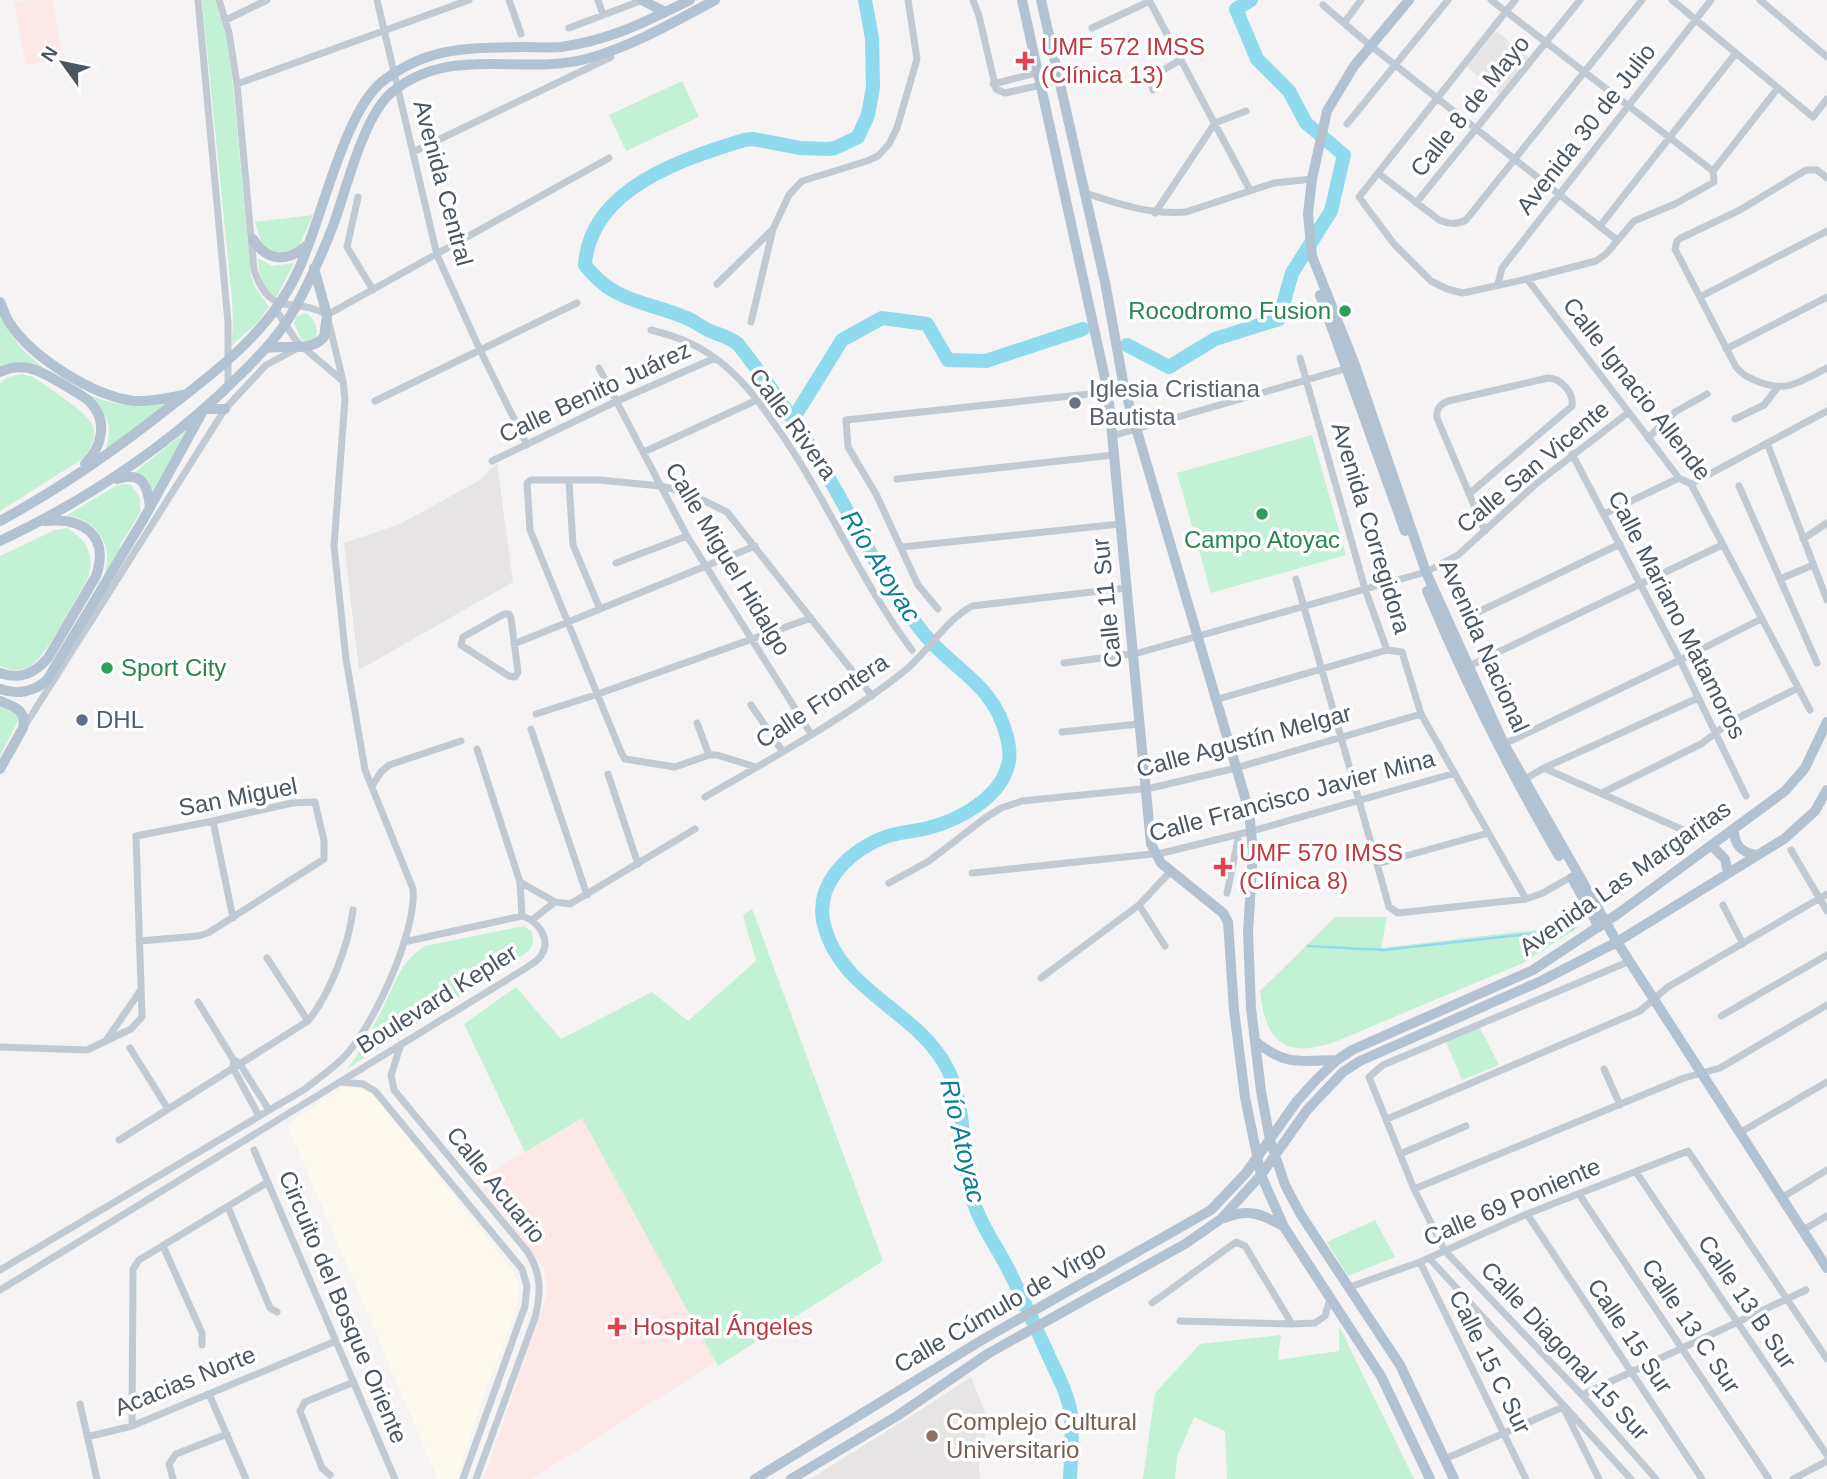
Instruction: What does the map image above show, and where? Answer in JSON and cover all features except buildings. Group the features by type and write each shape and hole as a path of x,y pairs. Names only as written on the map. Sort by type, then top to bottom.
{"main road":[{"path":"642,0 665,12"},
{"path":"0,521 43,498 118,448 187,394 254,336 278,307 298,272 352,126 380,83 413,61 451,49 559,47 621,33 690,0"},
{"path":"0,541 41,522 110,481 204,409 267,348 296,307 314,268 332,228 364,135 389,95 398,87 438,67 457,64 536,65 587,58 643,37 715,0"},
{"name":"Calle 11 Sur","path":"1023,0 1108,393 1146,789 1158,854"},
{"path":"1041,0 1105,282 1124,387 1135,430 1249,811 1253,852 1248,932 1255,1041 1270,1140 1285,1185 1301,1215 1400,1365 1454,1479"},
{"name":"Avenida Nacional","path":"1401,0 1324,110 1309,179 1306,215 1309,257 1352,367 1423,573 1501,746 1602,925 1617,942 1655,999 1827,1268"},
{"name":"Avenida Nacional","path":"1368,44 1409,0"},
{"path":"253,239 258,248 267,255 288,258 306,246 311,236"},
{"path":"267,348 312,346 321,341 326,331 327,315 314,268"},
{"path":"0,302 8,321 31,348 94,389 135,401 187,394"},
{"path":"0,372 14,366 40,371 80,394 97,412 102,435 98,447 84,465 43,498"},
{"path":"204,409 225,409"},
{"path":"0,689 25,692 47,680 150,508 204,409"},
{"path":"110,481 126,476 137,478 148,489 150,508"},
{"path":"0,673 15,677 40,668 48,659 96,576 100,564 96,539 84,526 63,519 41,522"},
{"path":"0,701 24,714 23,728 0,769"},
{"name":"Avenida Las Margaritas","path":"1256,1160 1297,1101 1336,1060 1533,970 1602,925 1734,830 1796,780 1827,722"},
{"name":"Avenida Las Margaritas","path":"1275,1156 1307,1110 1343,1072 1360,1061 1541,981 1617,942 1784,839 1815,811 1827,790"},
{"path":"1734,830 1735,841 1740,849 1756,855"},
{"path":"1712,846 1726,859 1728,873"},
{"path":"1158,854 1171,872 1223,913 1228,922 1234,1010 1245,1097 1261,1175 1284,1227 1381,1376 1430,1479"},
{"path":"1255,1041 1271,1054 1287,1060 1336,1060"},
{"path":"1245,1097 1261,1091"},
{"name":"Calle Cúmulo de Virgo","path":"790,1479 897,1416 989,1353 1185,1244 1221,1219 1275,1156"},
{"name":"Calle Cúmulo de Virgo","path":"755,1479 1086,1279 1185,1227 1211,1210 1231,1192 1256,1160"},
{"path":"1221,1219 1255,1212 1284,1227"},
{"path":"790,1479 807,1461 801,1451"}],"street":[{"path":"198,0 228,322 228,386"},
{"path":"219,0 226,20 237,84 254,270 259,283 278,307 292,336 343,381"},
{"path":"226,20 267,0"},
{"name":"Avenida Central","path":"377,0 438,255 481,352 527,445"},
{"path":"436,0 441,10"},
{"path":"237,84 469,0"},
{"path":"509,0 521,34"},
{"path":"598,0 603,15"},
{"path":"569,28 642,0"},
{"path":"751,322 773,229 789,195 802,181 878,156 889,144 897,128 917,59 908,0"},
{"path":"973,0 996,89 1005,93 1059,81"},
{"path":"1344,23 1362,0"},
{"path":"1347,124 1448,0"},
{"path":"1490,0 1713,171 1778,88"},
{"path":"1515,0 1378,173 1448,224 1458,224 1466,220 1642,0"},
{"name":"Calle 8 de Mayo","path":"1416,203 1580,0"},
{"path":"1672,0 1813,117 1827,99"},
{"name":"Avenida 30 de Julio","path":"1498,284 1502,268 1711,0"},
{"path":"1760,0 1827,57"},
{"path":"1769,8 1775,0"},
{"path":"1092,28 1149,1 1250,190"},
{"path":"1323,5 1368,44 1617,240"},
{"path":"1600,226 1736,53"},
{"path":"413,152 611,57"},
{"path":"1153,90 1151,85 1155,75 1180,60"},
{"path":"993,83 1056,68"},
{"path":"1155,213 1215,123 1246,111"},
{"path":"327,315 609,158"},
{"path":"1827,178 1816,170 1806,170 1740,210 1681,238 1676,244 1676,251 1742,373 1777,388 1793,385 1827,368"},
{"name":"Calle Ignacio Allende","path":"1378,173 1359,197 1394,243 1431,282 1463,293 1596,261 1606,254 1634,221 1682,201 1714,183 1713,171"},
{"path":"1085,193 1155,213 1186,212 1287,180 1309,179"},
{"path":"358,197 348,247 373,290"},
{"path":"717,284 773,229"},
{"path":"1700,297 1827,231"},
{"name":"Calle Ignacio Allende","path":"1527,279 1679,478 1691,484 1796,689 1810,710"},
{"path":"1727,349 1827,298"},
{"path":"375,401 481,352 577,303"},
{"path":"278,307 314,308 327,315 343,381 345,412 334,546 341,618 365,770 413,888 415,901 410,928 404,942"},
{"name":"Calle Rivera","path":"651,330 675,336 715,358 734,374 757,400 807,472 879,604 912,650"},
{"path":"23,728 225,409 266,365 302,346"},
{"name":"Calle Benito Juárez","path":"492,461 715,358"},
{"name":"Avenida Corregidora","path":"1300,358 1366,589 1387,650 1402,652 1421,714 1526,899"},
{"path":"1112,436 1352,367"},
{"name":"Calle Miguel Hidalgo","path":"599,368 687,536 811,734"},
{"path":"1468,494 1573,406 1571,395 1562,383 1548,378 1448,401 1436,411 1468,494 1485,531"},
{"path":"1735,419 1764,405 1777,388"},
{"path":"939,609 918,585 876,494 848,447 846,420 1108,393"},
{"path":"1648,438 1675,412 1707,394"},
{"path":"644,452 757,400"},
{"path":"1691,484 1827,411"},
{"name":"Calle San Vicente","path":"1064,663 1133,654 1423,573 1458,555 1572,454 1629,412"},
{"path":"1767,443 1827,600"},
{"name":"Calle Mariano Matamoros","path":"1572,454 1680,660 1746,796"},
{"path":"897,479 1114,455"},
{"path":"1604,514 1679,478"},
{"path":"756,767 726,757 709,755 675,767 625,758 530,530 525,489 527,483 531,480 600,480 660,486 686,492 727,512 872,695"},
{"path":"569,481 573,545 600,609"},
{"path":"1739,486 1817,663"},
{"path":"1803,539 1827,523"},
{"path":"902,547 1120,524"},
{"path":"616,562 687,536"},
{"path":"1474,614 1620,544"},
{"path":"1464,668 1641,586 1722,545"},
{"path":"514,644 755,546"},
{"path":"1780,579 1813,565"},
{"path":"1296,579 1389,907 1398,913 1526,899 1543,893 1574,875"},
{"name":"Calle Frontera","path":"705,797 783,752 905,672 962,611 982,603 1126,588"},
{"path":"504,614 509,614 514,644 517,672 515,677 509,676 465,648 460,640 504,614"},
{"path":"536,714 811,618"},
{"path":"1501,746 1760,619"},
{"path":"1215,700 1387,650"},
{"path":"1602,793 1701,744 1730,722 1796,689"},
{"path":"1520,782 1544,768 1698,698"},
{"path":"751,705 783,752"},
{"name":"Calle Agustín Melgar","path":"889,883 929,861 1001,808 1022,801 1146,789 1236,768 1421,714"},
{"path":"697,723 709,755"},
{"path":"1062,732 1139,724"},
{"path":"531,729 587,895"},
{"path":"372,786 389,765 461,741"},
{"path":"477,749 520,883 522,916"},
{"path":"1544,768 1692,834"},
{"name":"Calle Francisco Javier Mina","path":"972,873 1158,854 1239,835 1455,773"},
{"path":"608,774 638,864"},
{"name":"San Miguel","path":"0,1047 87,1051 137,1023 143,1009 140,991 136,836 303,802 315,802 324,859 219,928 198,936 139,941"},
{"path":"213,821 233,918"},
{"path":"520,883 555,902 570,904 695,829"},
{"path":"1377,864 1488,834"},
{"path":"1227,894 1239,835"},
{"path":"1791,850 1823,897 1827,911"},
{"path":"1041,978 1139,905 1171,872"},
{"path":"1387,1119 1640,1011 1668,987 1823,897"},
{"path":"532,920 555,902"},
{"path":"1139,905 1165,946"},
{"path":"1724,905 1742,944"},
{"path":"119,1140 308,1021 324,998 349,931 353,910"},
{"name":"Boulevard Kepler","path":"0,1270 304,1089 343,1058 363,1033 404,942 522,916 532,920 542,931 543,951 537,960 0,1290"},
{"path":"1721,1016 1827,955"},
{"path":"267,958 308,1021"},
{"name":"Calle Diagonal 15 Sur","path":"1630,961 1383,1065 1368,1077 1414,1189 1445,1251 1582,1395 1656,1479"},
{"path":"104,1042 140,991"},
{"path":"198,1002 236,1064 259,1116"},
{"path":"1414,1189 1685,1078 1720,1068 1827,1004"},
{"name":"Calle Acuario","path":"401,1044 391,1075 394,1090 527,1251 540,1279 540,1296 534,1318 476,1479"},
{"path":"130,1048 167,1109"},
{"path":"236,1064 282,1117"},
{"path":"1604,1069 1620,1105"},
{"name":"Calle Acuario","path":"340,1082 363,1084 375,1091 522,1269 527,1286 525,1306 463,1479"},
{"path":"1741,1132 1827,1082"},
{"path":"1401,1154 1466,1126"},
{"name":"Circuito del Bosque Oriente","path":"254,1150 395,1479"},
{"name":"Calle 69 Poniente","path":"1350,1287 1420,1262 1527,1214 1688,1151 1785,1299"},
{"path":"436,1163 446,1153"},
{"path":"1783,1197 1827,1170"},
{"name":"Calle 13 B Sur","path":"1636,1172 1827,1455"},
{"path":"132,1426 133,1269 139,1260 268,1182"},
{"name":"Calle 13 C Sur","path":"1579,1194 1769,1479"},
{"path":"228,1207 270,1308 277,1312"},
{"name":"Calle 15 Sur","path":"1527,1214 1702,1479"},
{"path":"1804,1230 1827,1216"},
{"path":"1152,1303 1236,1242 1245,1246 1292,1324"},
{"path":"163,1247 202,1334 202,1345"},
{"name":"Calle Diagonal 15 Sur","path":"1429,1258 1631,1479"},
{"name":"Calle 15 C Sur","path":"1420,1262 1526,1479"},
{"path":"1582,1395 1806,1290"},
{"path":"1180,1321 1292,1324 1320,1321 1325,1316 1330,1299"},
{"path":"1785,1299 1827,1359"},
{"name":"Acacias Norte","path":"87,1437 132,1426 336,1341"},
{"path":"330,1475 322,1468 300,1411 304,1402 354,1382"},
{"path":"209,1394 246,1479"},
{"path":"80,1404 97,1479"},
{"path":"1445,1459 1563,1407 1599,1479"},
{"path":"173,1479 169,1464 176,1454 227,1434"},
{"path":"1793,1479 1827,1461"}],"shaded area":[{"path":"52,0 63,57 26,65 14,3"},
{"path":"1496,31 1529,58 1499,94 1467,67"},
{"path":"497,463 513,582 359,670 344,543 400,524 480,480"},
{"path":"347,1086 357,1087 374,1095 513,1271 519,1287 517,1306 457,1479 438,1479 287,1124"},
{"name":"Hospital Ángeles","path":"582,1117 717,1361 532,1479 484,1479 548,1292 544,1268 477,1181"},
{"name":"Complejo Cultural Universitario","path":"971,1377 988,1419 979,1465 980,1479 810,1479 922,1409"}],"green space":[{"path":"202,0 215,0 227,39 251,276 269,307 257,323 231,346 232,299"},
{"path":"682,81 699,117 626,151 609,115"},
{"path":"313,215 298,248 277,255 262,245 255,222"},
{"path":"258,258 272,266 294,263 276,298 267,290 262,280"},
{"path":"0,311 10,333 21,348 48,371 81,391 114,403 129,405 172,400 106,450 108,422 90,400 55,376 33,365 19,363 0,368"},
{"path":"305,313 315,323 317,331 316,338 306,342 301,339 294,323 296,317"},
{"path":"22,374 38,380 85,415 93,427 93,440 84,458 0,511 0,383 8,377"},
{"path":"191,427 154,495 147,481 134,473"},
{"name":"Campo Atoyac","path":"1312,435 1346,555 1211,593 1177,473"},
{"path":"131,485 139,496 141,511 120,545 119,555 103,582 107,552 101,536 82,520 66,516 115,486"},
{"path":"67,528 80,538 88,550 91,564 87,580 51,642 35,663 21,670 0,666 0,556 55,530"},
{"path":"0,707 18,712 20,717 0,756"},
{"path":"752,909 883,1261 718,1366 582,1118 525,1152 464,1024 516,987 561,1039 652,992 688,1021 756,961 743,915"},
{"path":"1335,917 1387,917 1381,948 1579,927 1523,963 1337,1041 1304,1048 1292,1047 1273,1034 1267,1023 1260,991"},
{"path":"524,926 532,932 533,943 529,951 347,1069 366,1039 400,973 417,952 425,946"},
{"path":"1480,1028 1499,1065 1462,1080 1446,1042"},
{"path":"1375,1220 1395,1257 1348,1276 1327,1242"},
{"path":"1339,1326 1414,1479 1227,1479 1225,1431 1194,1417 1177,1457 1175,1479 1143,1479 1155,1393 1200,1344 1281,1335 1278,1360 1339,1351"}],"waterway":[{"name":"Río Atoyac","path":"865,0 872,38 873,87 868,115 858,137 828,149 744,140 668,168 621,197 603,216 591,238 585,265 618,293 687,318 738,344 803,434 880,570 906,610 932,643 982,689 1001,718 1008,740 1009,758 1004,777 996,788 977,806 952,819 928,828 898,833 867,845 835,873 828,885 822,911 832,947 845,966 913,1026 943,1061 951,1077 957,1093 968,1180 975,1206 1017,1287 1067,1398 1072,1423 1070,1479"},
{"name":"Río Atoyac","path":"1127,345 1169,367 1215,339 1279,319 1292,273 1331,211 1344,155 1306,123 1289,91 1257,59 1236,9 1251,0"},
{"name":"Río Atoyac","path":"793,419 842,340 882,318 927,324 948,360 986,361 1083,329"},
{"path":"1308,946 1384,950 1573,929"}],"place":[{"name":"UMF 572 IMSS (Clínica 13)","path":"1025,61"},
{"name":"Rocodromo Fusion","path":"1345,311"},
{"name":"Iglesia Cristiana Bautista","path":"1075,403"},
{"name":"Campo Atoyac","path":"1262,514"},
{"name":"Sport City","path":"107,668"},
{"name":"DHL","path":"82,720"},
{"name":"UMF 570 IMSS (Clínica 8)","path":"1223,867"},
{"name":"Hospital Ángeles","path":"617,1327"},
{"name":"Complejo Cultural Universitario","path":"932,1436"}]}
